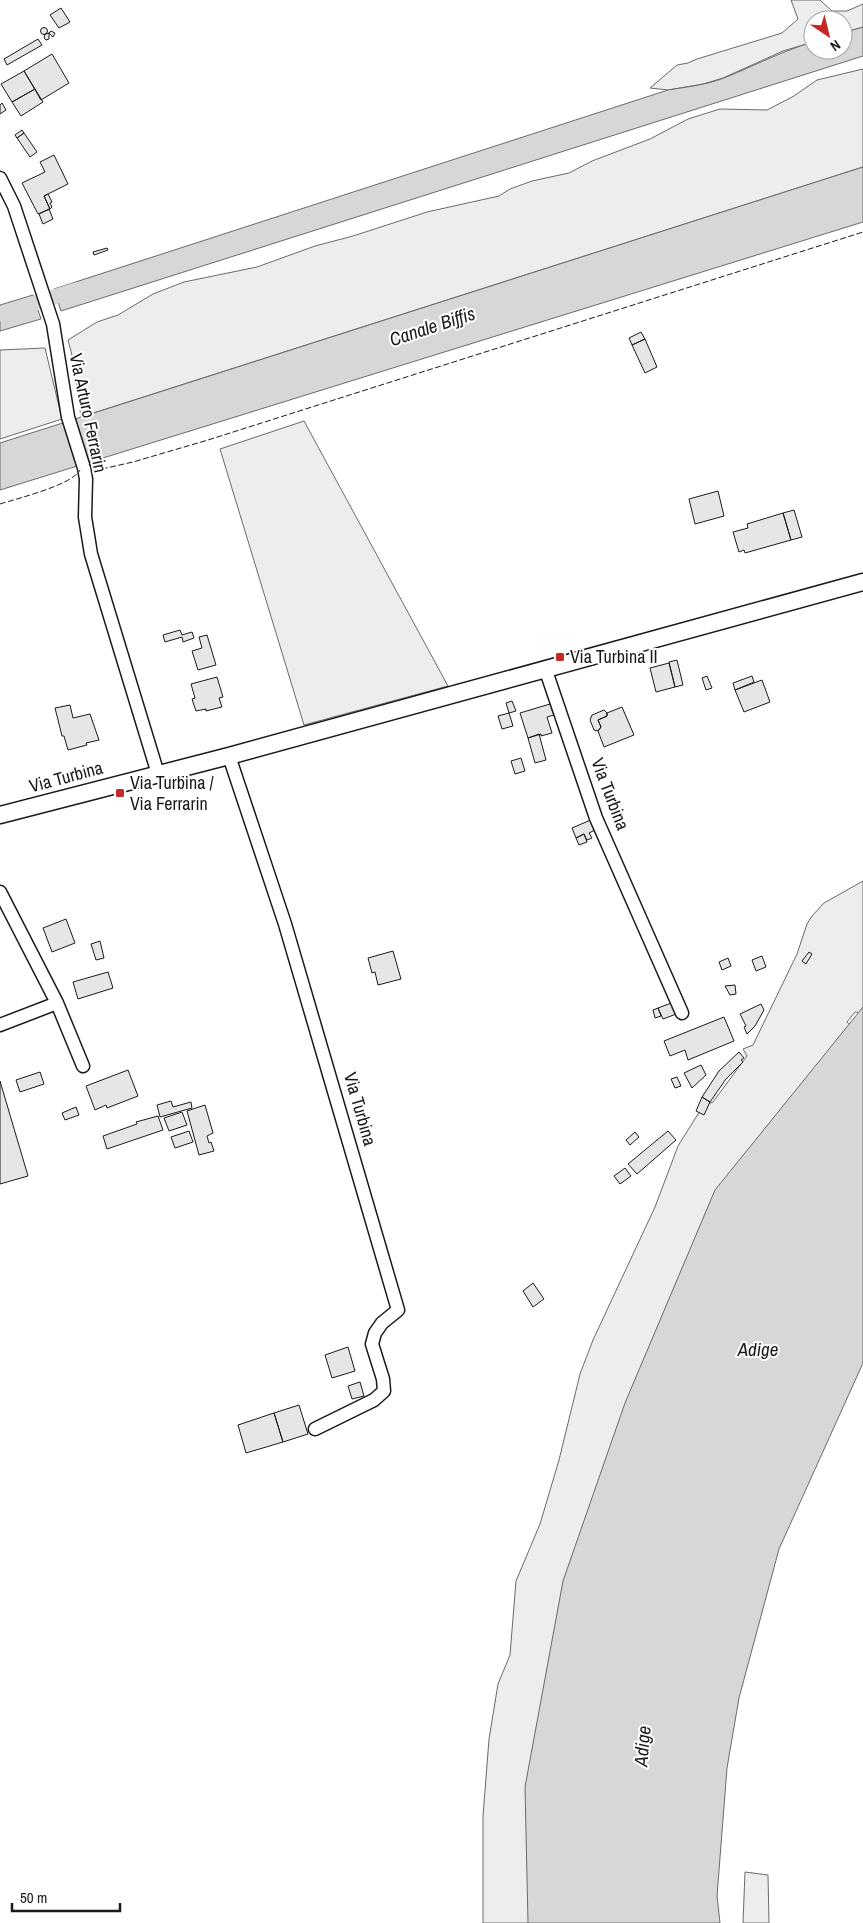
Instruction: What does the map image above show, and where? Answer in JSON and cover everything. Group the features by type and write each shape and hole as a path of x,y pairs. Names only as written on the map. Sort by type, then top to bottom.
{"street":[{"name":"Via Arturo Ferrarin","path":"0,178 14,206 54,324 68,417 86,479 84,517 91,554 158,774"},
{"name":"Via Turbina","path":"0,815 230,756 544,668 863,582"},
{"name":"Via Turbina","path":"544,668 596,818 682,1013"},
{"name":"Via Turbina","path":"230,756 285,924 398,1310 382,1323 375,1333 372,1344 384,1379 384,1391 374,1400 315,1429"},
{"path":"0,892 57,1004 83,1066"},
{"path":"0,1025 57,1004"}],"shaded area":[{"path":"791,0 820,0 831,10 803,10 803,45 783,51 723,78 703,84 668,90 650,88 677,65 782,33 798,19"},
{"path":"863,4 863,27 853,30 853,10 849,10"},
{"path":"863,69 863,167 81,417 73,359 68,340 97,322 118,315 153,294 184,282 257,267 315,246 427,212 499,196 510,189 532,181 569,173 592,161 650,139 688,119 720,109 767,110 794,96 817,80"},
{"path":"45,348 62,419 0,439 0,350"},
{"path":"304,421 448,686 304,725 220,449"},
{"path":"863,881 863,1013 855,1012 847,1022 859,1033 556,1923 483,1923 483,1816 489,1739 498,1684 510,1655 516,1581 540,1524 559,1460 580,1374 593,1340 655,1207 678,1146 703,1106 713,1102 747,1056 743,1049 753,1045 797,954 807,924 812,916 824,903"},
{"path":"745,1872 768,1875 769,1923 743,1923"}],"water":[{"path":"863,27 863,56 853,59 853,30"},
{"path":"802,46 803,60 850,60 61,311 54,289 668,90 717,80"},
{"name":"Canale Biffis","path":"863,167 863,222 0,490 0,443"},
{"path":"33,295 41,319 0,331 0,305"},
{"name":"Adige","path":"863,1007 863,1363 779,1549 739,1698 727,1768 717,1896 720,1923 528,1923 525,1787 563,1581 625,1403 715,1190"}],"building":[{"path":"61,8 70,22 59,28 50,15"},
{"path":"44,28 47,31 44,34 41,31"},
{"path":"51,31 55,33 53,37 49,33"},
{"path":"49,33 49,39 46,40 44,38 45,34"},
{"path":"38,39 42,45 7,65 4,59"},
{"path":"52,54 69,83 41,100 24,71"},
{"path":"24,71 35,89 12,102 1,84"},
{"path":"35,89 43,102 21,116 12,102"},
{"path":"2,103 6,110 0,114 0,105"},
{"path":"22,130 24,133 17,138 15,135"},
{"path":"24,133 37,152 30,157 17,138"},
{"path":"54,155 68,184 44,196 50,209 38,214 22,183 45,172 40,162"},
{"path":"48,194 52,202 50,203 52,207 50,209 44,196"},
{"path":"49,209 53,219 43,224 39,214"},
{"path":"107,248 108,250 94,255 93,252"},
{"path":"641,332 645,339 632,345 629,338"},
{"path":"645,339 657,367 645,373 632,345"},
{"path":"718,491 724,516 695,524 689,499"},
{"path":"794,510 802,537 791,540 783,513"},
{"path":"783,513 791,540 745,553 744,550 739,552 733,532 748,528 747,524"},
{"path":"180,630 182,635 192,632 194,638 183,642 182,637 165,642 163,635"},
{"path":"207,635 216,665 198,670 192,651 202,648 199,637"},
{"path":"677,660 683,685 675,687 669,662"},
{"path":"669,663 675,687 656,692 650,668"},
{"path":"707,676 712,688 706,690 702,678"},
{"path":"752,676 754,682 735,690 733,683"},
{"path":"217,677 223,697 219,698 222,707 206,711 206,709 196,711 192,699 195,698 191,684"},
{"path":"762,680 770,702 744,712 735,690"},
{"path":"512,701 516,711 509,713 506,703"},
{"path":"550,704 554,715 547,717 552,733 528,738 520,713"},
{"path":"70,705 73,718 90,714 99,740 68,750 64,736 62,736 55,708"},
{"path":"622,707 634,735 604,747 598,731 601,727 598,720 607,716 607,713"},
{"path":"604,710 607,716 598,720 601,727 598,731 594,730 590,720 592,715"},
{"path":"509,713 513,726 502,729 498,716"},
{"path":"539,734 546,760 535,763 528,738"},
{"path":"521,758 525,771 515,774 511,761"},
{"path":"593,819 597,829 589,833 592,838 587,840 584,834 576,838 572,828"},
{"path":"584,834 587,842 579,845 576,838"},
{"path":"66,919 75,943 52,952 43,928"},
{"path":"100,941 104,958 96,960 91,944"},
{"path":"393,951 401,979 378,985 375,972 372,973 368,958"},
{"path":"809,952 812,954 806,964 802,961"},
{"path":"762,956 766,967 756,971 752,960"},
{"path":"728,958 731,966 722,970 719,962"},
{"path":"108,972 113,988 78,999 73,982"},
{"path":"735,985 736,994 730,995 725,986"},
{"path":"674,1002 679,1013 663,1019 658,1008"},
{"path":"761,1004 764,1010 755,1026 747,1034 744,1027 746,1026 740,1014"},
{"path":"658,1008 661,1016 655,1018 653,1010"},
{"path":"724,1017 734,1041 688,1060 685,1050 670,1056 664,1041"},
{"path":"739,1052 744,1058 741,1060 743,1062 726,1079 710,1102 702,1097 719,1071"},
{"path":"701,1065 706,1075 692,1088 684,1073"},
{"path":"128,1070 138,1096 107,1108 106,1105 95,1110 86,1086"},
{"path":"40,1072 44,1084 20,1092 16,1080"},
{"path":"677,1077 681,1086 675,1088 671,1079"},
{"path":"0,1081 28,1176 0,1184"},
{"path":"702,1097 710,1102 704,1115 696,1111"},
{"path":"171,1101 173,1107 191,1102 192,1108 160,1117 157,1105"},
{"path":"205,1105 213,1133 207,1136 214,1151 199,1155 187,1111"},
{"path":"76,1107 79,1115 65,1120 62,1113"},
{"path":"182,1112 187,1125 169,1131 164,1118"},
{"path":"158,1116 163,1130 107,1149 103,1136 137,1124 136,1122"},
{"path":"189,1131 193,1142 175,1148 171,1137"},
{"path":"668,1131 676,1140 637,1174 628,1164"},
{"path":"635,1132 639,1137 630,1145 626,1140"},
{"path":"625,1168 631,1176 620,1184 614,1176"},
{"path":"533,1283 544,1299 533,1307 523,1291"},
{"path":"348,1347 355,1371 332,1378 325,1355"},
{"path":"360,1382 364,1396 352,1399 348,1386"},
{"path":"299,1405 308,1434 283,1442 274,1413"},
{"path":"274,1413 283,1442 246,1453 238,1425"}],"waterway":[{"path":"0,314 76,290"}],"fence":[{"path":"89,464 93,471 133,462 208,440 863,232"},
{"path":"0,504 56,486 75,476 80,470"}],"place":[{"name":"Via Turbina II","path":"560,657"},
{"name":"Via Turbina / Via Ferrarin","path":"120,793"}]}
